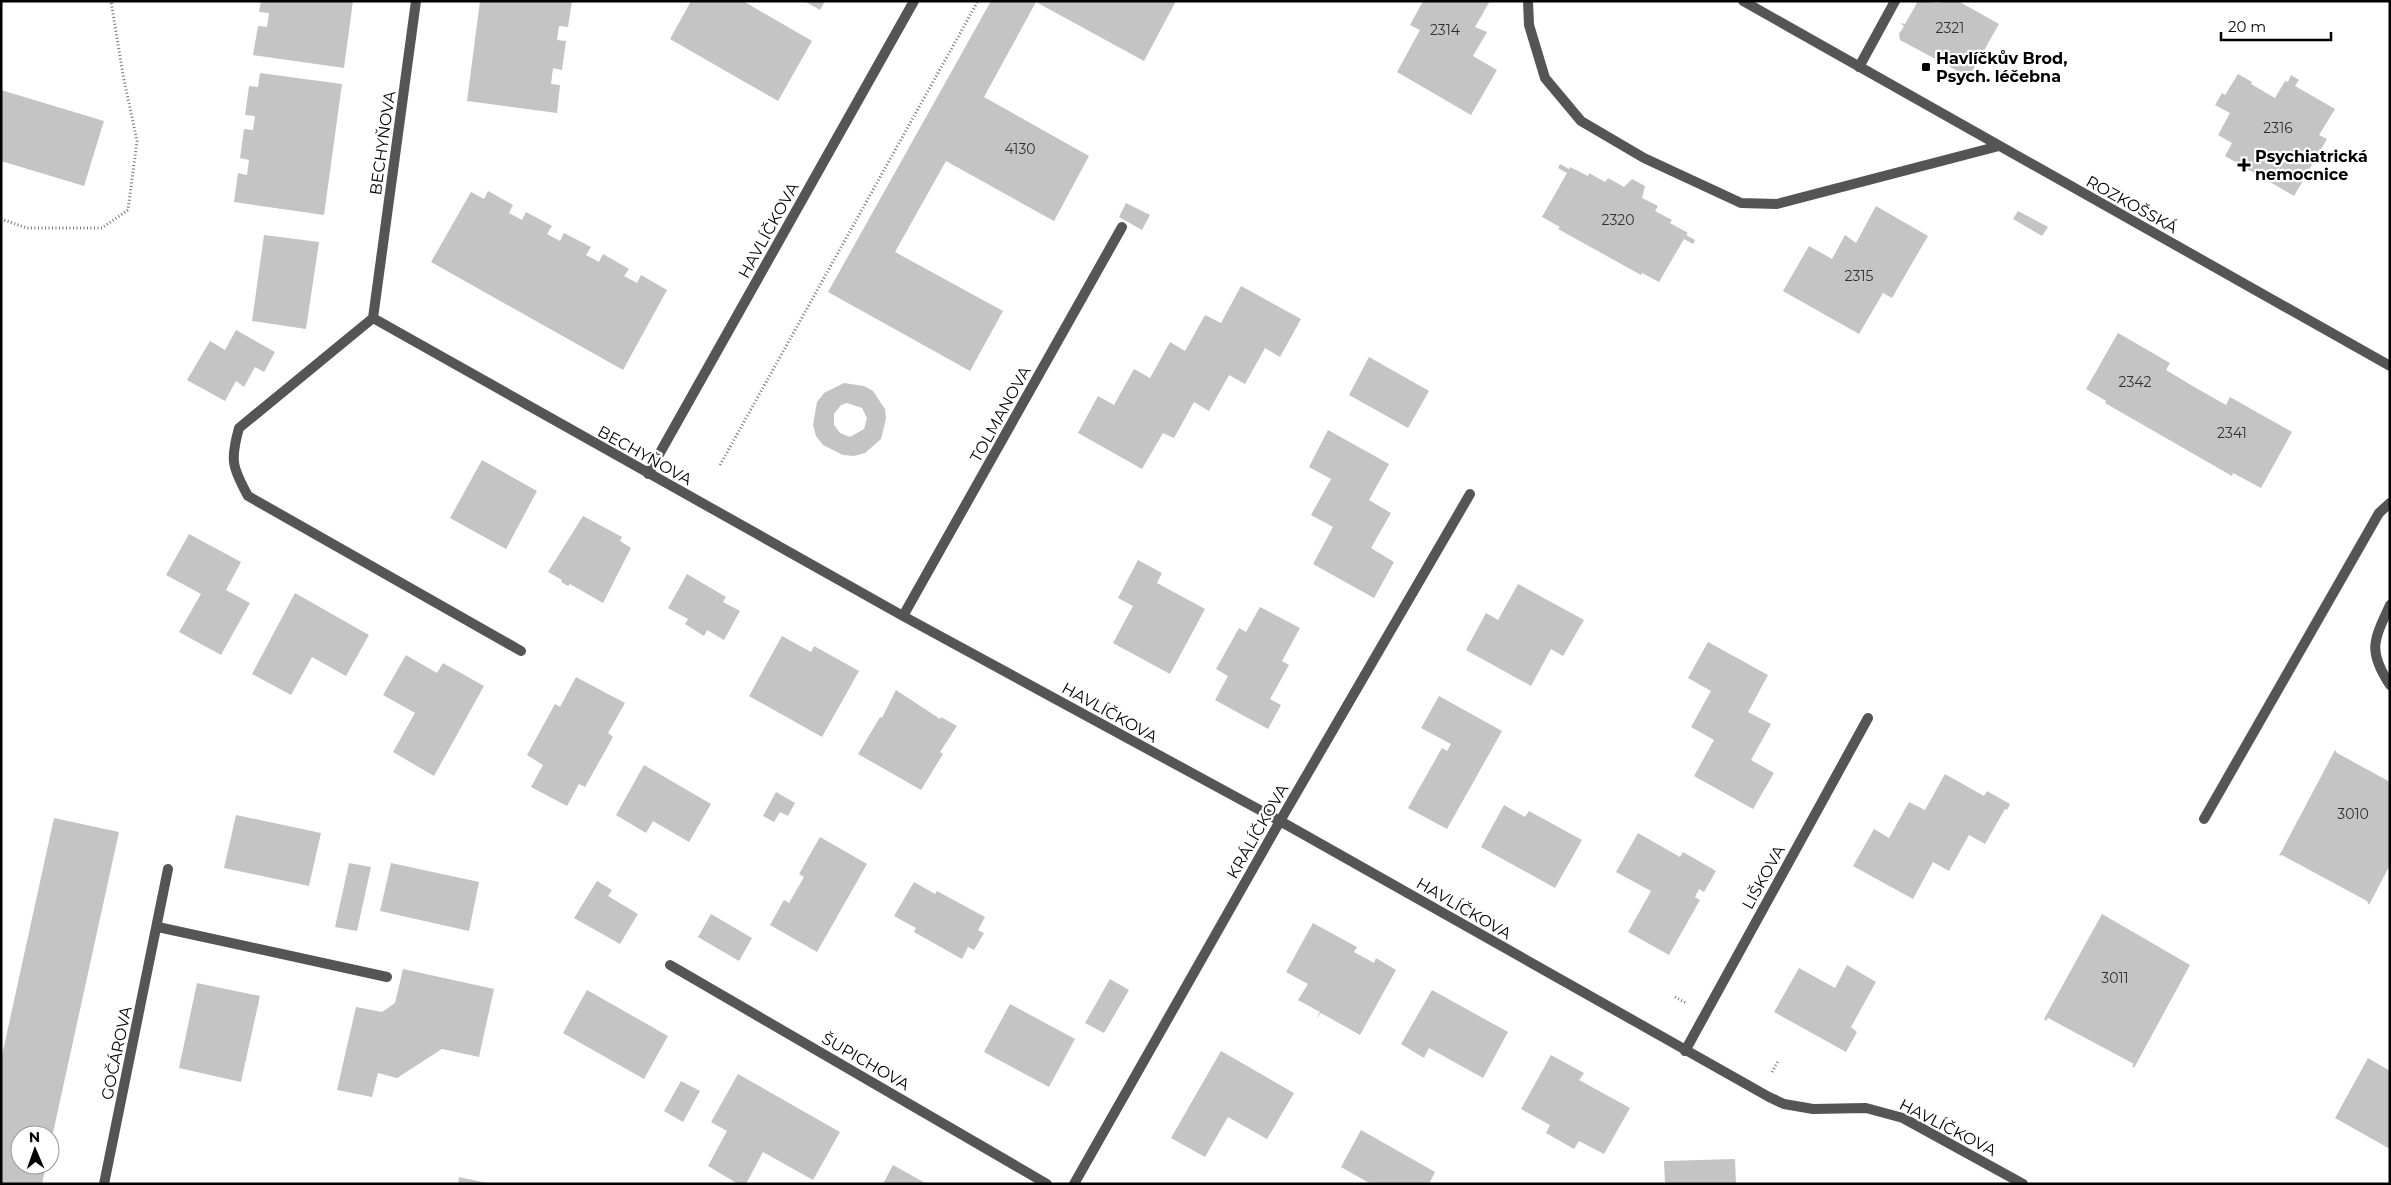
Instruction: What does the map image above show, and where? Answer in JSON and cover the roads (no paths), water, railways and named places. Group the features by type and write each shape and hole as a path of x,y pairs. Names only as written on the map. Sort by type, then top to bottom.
{"street":[{"name":"BECHYŇOVA","path":"416,1 373,318 904,616"},
{"name":"HAVLÍČKOVA","path":"648,474 914,1"},
{"path":"1528,1 1529,25 1545,78 1581,121 1644,158 1741,203 1777,204 1999,146"},
{"name":"ROZKOŠSKÁ","path":"1744,1 2390,366"},
{"path":"1859,67 1894,1"},
{"name":"TOLMANOVA","path":"904,616 1122,227"},
{"path":"373,318 239,428 232,451 235,472 248,496 521,651"},
{"name":"KRÁLÍČKOVA","path":"1074,1184 1280,821 1470,494"},
{"path":"2204,819 2379,513 2390,503"},
{"path":"2390,604 2375,637 2376,658 2380,670 2390,685"},
{"name":"HAVLÍČKOVA","path":"904,616 1280,821 1685,1051 1784,1104 1813,1109 1866,1108 1903,1118 2023,1184"},
{"name":"LIŠKOVA","path":"1685,1051 1868,718"},
{"name":"GOČÁROVA","path":"104,1184 158,928 168,868"},
{"path":"158,928 387,977"},
{"name":"ŠUPICHOVA","path":"670,965 1046,1184"}],"place":[{"name":"Havlíčkův Brod, Psych. léčebna","path":"1926,67"},
{"name":"Psychiatrická nemocnice","path":"2244,165"}]}
